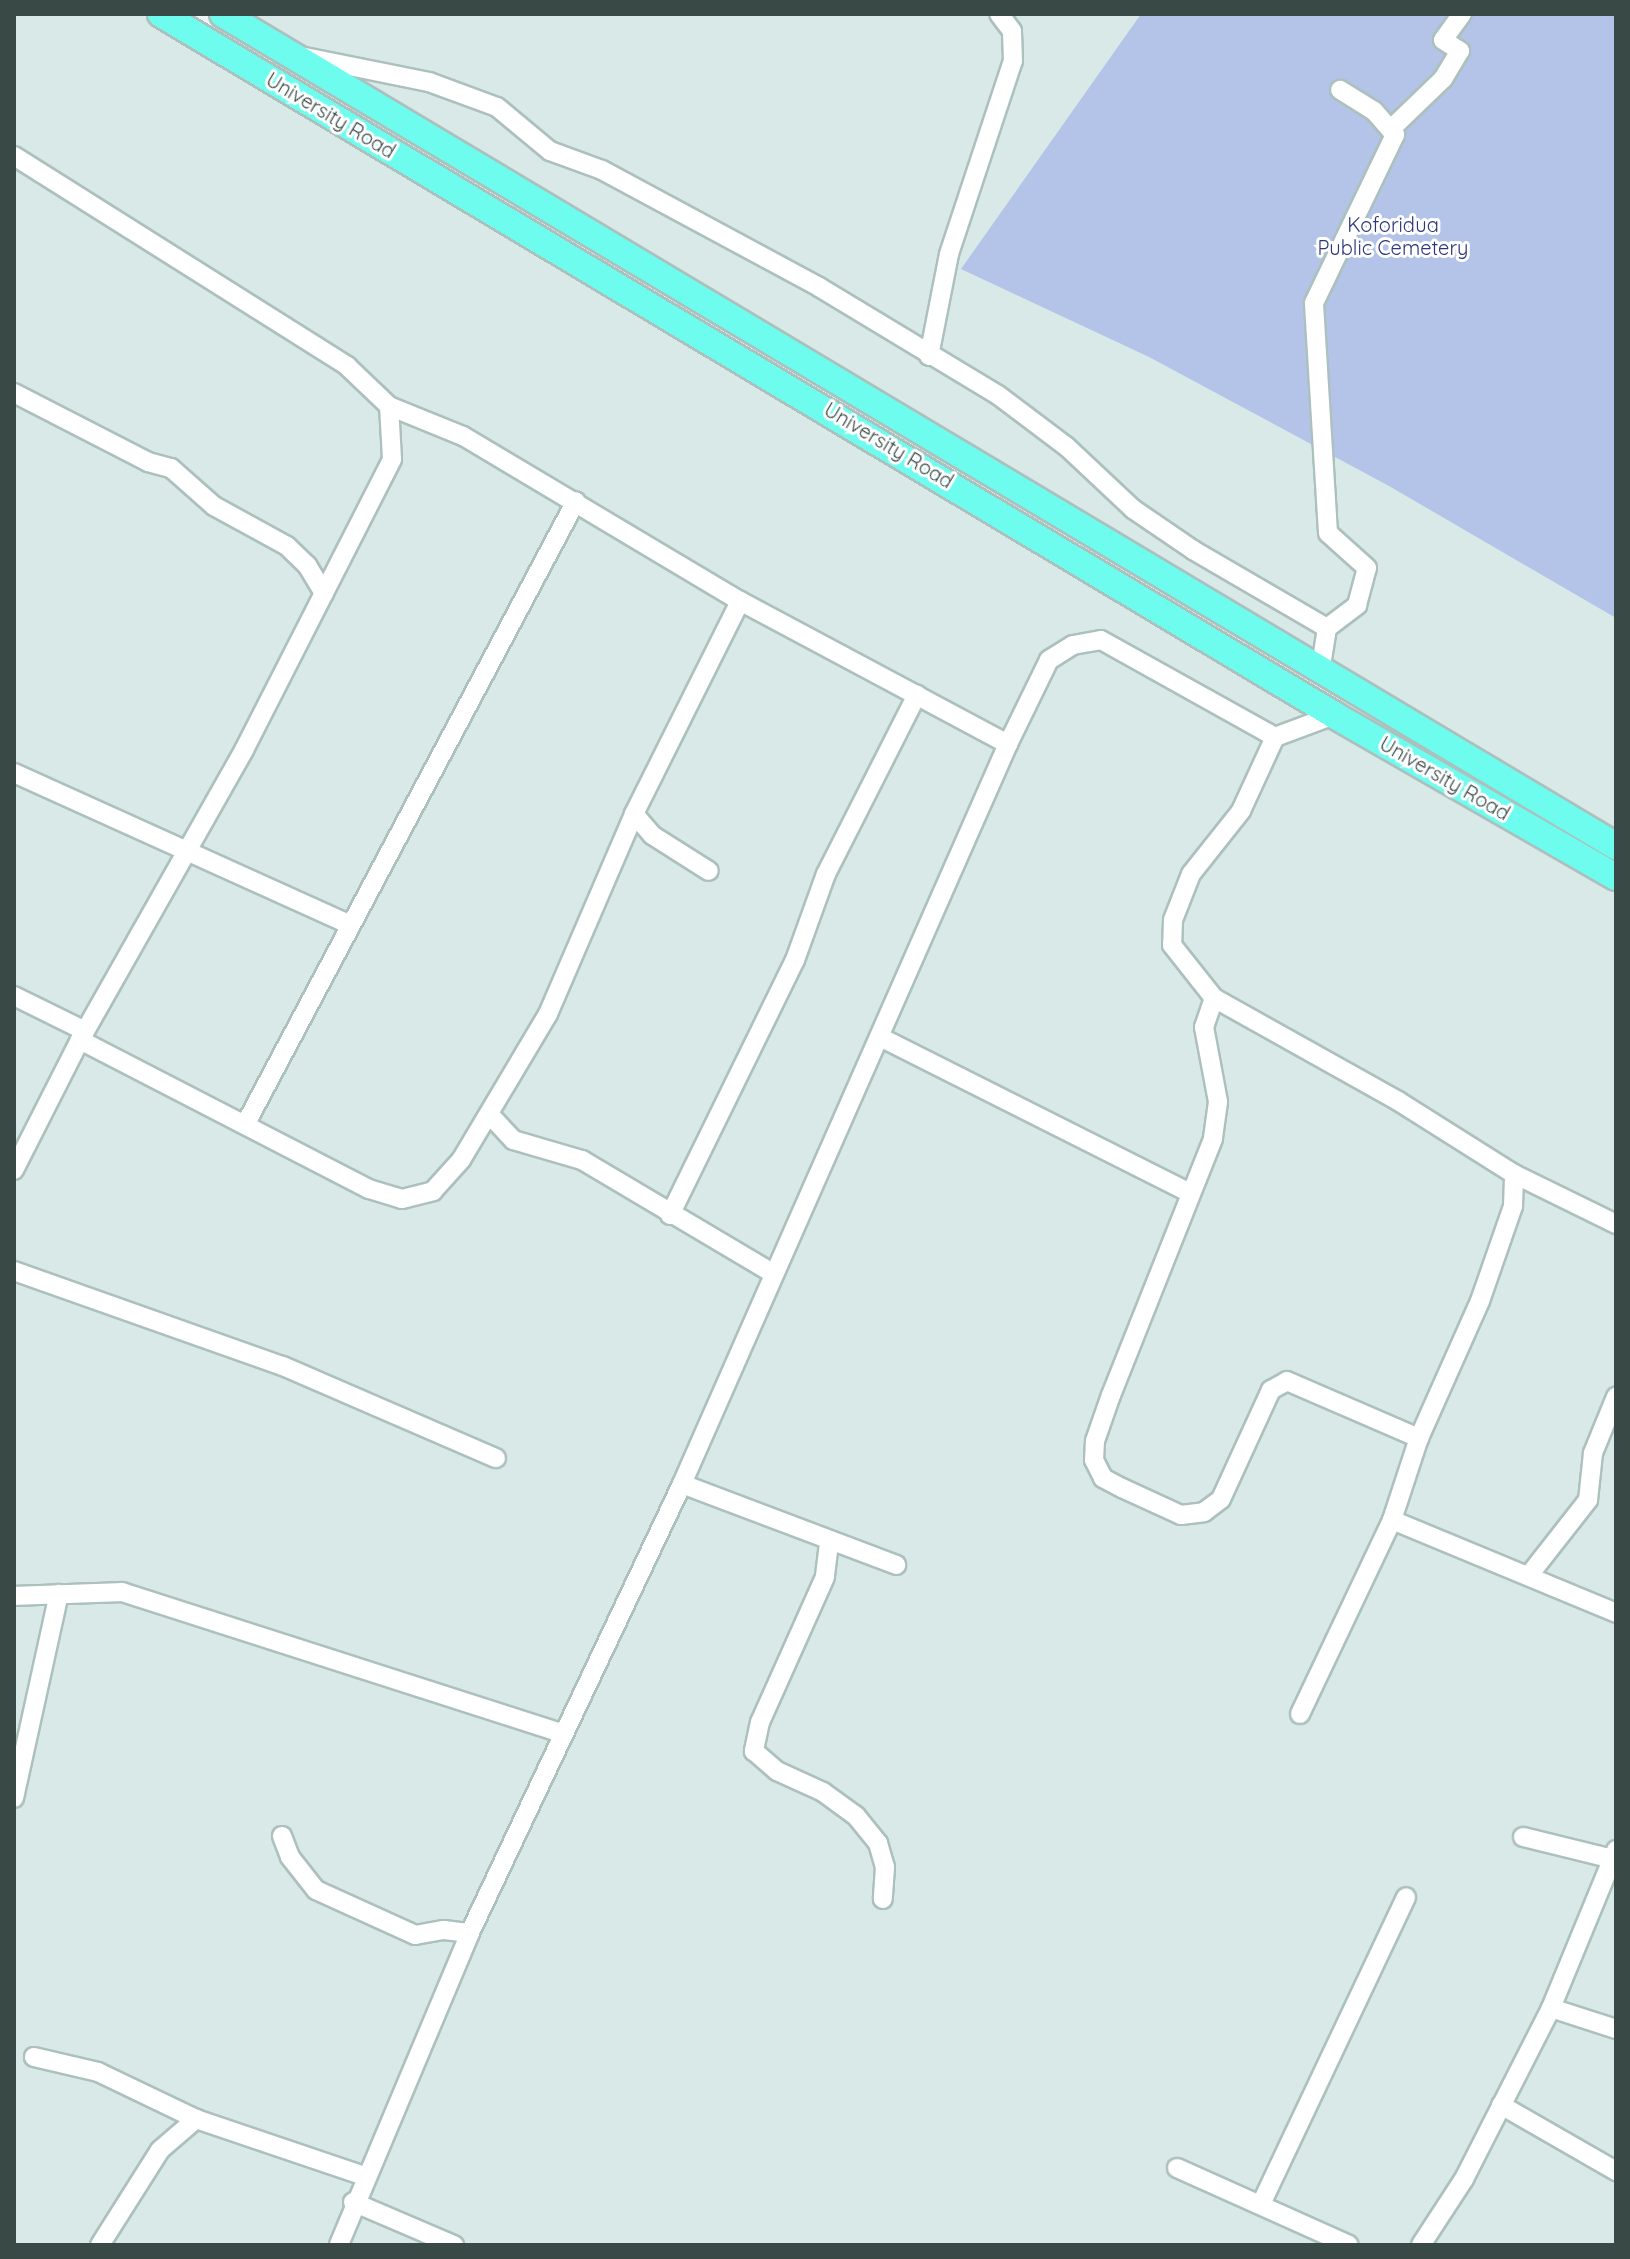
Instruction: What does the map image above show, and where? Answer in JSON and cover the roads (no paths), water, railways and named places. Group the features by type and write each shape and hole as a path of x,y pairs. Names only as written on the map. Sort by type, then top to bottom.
{"highway":[{"name":"University Road","path":"161,14 1334,715 1616,877"},
{"name":"University Road","path":"223,14 1029,499 1321,666 1616,846"}],"street":[{"path":"929,356 949,254 1013,61 1012,31 999,14"},
{"path":"1391,129 1443,79 1460,51 1443,40 1462,14"},
{"path":"293,55 467,92 497,107 550,151 665,203 819,287 998,395 1067,447 1133,509 1193,550 1327,628"},
{"path":"1321,666 1327,628 1357,605 1367,568 1328,533 1314,303 1395,135 1340,90"},
{"path":"14,156 347,366 389,406 463,436 740,601 1008,744"},
{"path":"14,393 148,462 171,468 214,506 287,546 307,565 324,593"},
{"path":"14,1170 82,1036 244,750 392,459 389,406"},
{"path":"245,1125 576,501"},
{"path":"14,996 245,1125 369,1189 402,1199 433,1191 461,1160 548,1014 634,814 740,601"},
{"path":"339,2245 353,2202 470,1933 682,1484 772,1273 822,1175 1008,744 1049,660 1073,645 1101,640 1275,737"},
{"path":"670,1215 716,1111 795,960 826,874 917,695"},
{"path":"1334,715 1275,737 1241,811 1191,874 1173,920 1172,945 1214,998 1398,1101 1514,1174 1616,1224"},
{"path":"14,773 349,924"},
{"path":"634,814 652,835 709,871"},
{"path":"1214,998 1204,1027 1218,1102 1213,1139 1095,1441 1094,1460 1103,1478 1181,1515 1204,1512 1221,1499 1271,1390 1287,1381 1419,1438"},
{"path":"880,1037 1190,1193"},
{"path":"490,1115 513,1140 582,1160 772,1273"},
{"path":"1300,1714 1392,1520 1419,1438 1480,1301 1513,1206 1514,1174"},
{"path":"14,1271 283,1366 496,1458"},
{"path":"1530,1574 1588,1500 1593,1453 1616,1397"},
{"path":"682,1484 829,1543 896,1565"},
{"path":"1392,1520 1530,1574 1616,1613"},
{"path":"829,1543 825,1577 760,1722 754,1751 777,1771 823,1792 856,1816 878,1843 885,1867 883,1899"},
{"path":"14,1596 122,1592 563,1734"},
{"path":"14,1798 59,1594"},
{"path":"282,1836 290,1857 316,1890 415,1935 444,1930 470,1933"},
{"path":"1423,2245 1464,2179 1551,2008 1614,1854 1523,1837"},
{"path":"1262,2202 1406,1897"},
{"path":"1551,2008 1616,2029"},
{"path":"34,2057 98,2072 196,2119 364,2176"},
{"path":"1501,2105 1616,2171"},
{"path":"100,2245 160,2150 196,2119"},
{"path":"1177,2168 1262,2202 1349,2245"},
{"path":"353,2202 454,2245"}],"park label":[{"name":"Koforidua Public Cemetery","path":"1393,236"}]}
